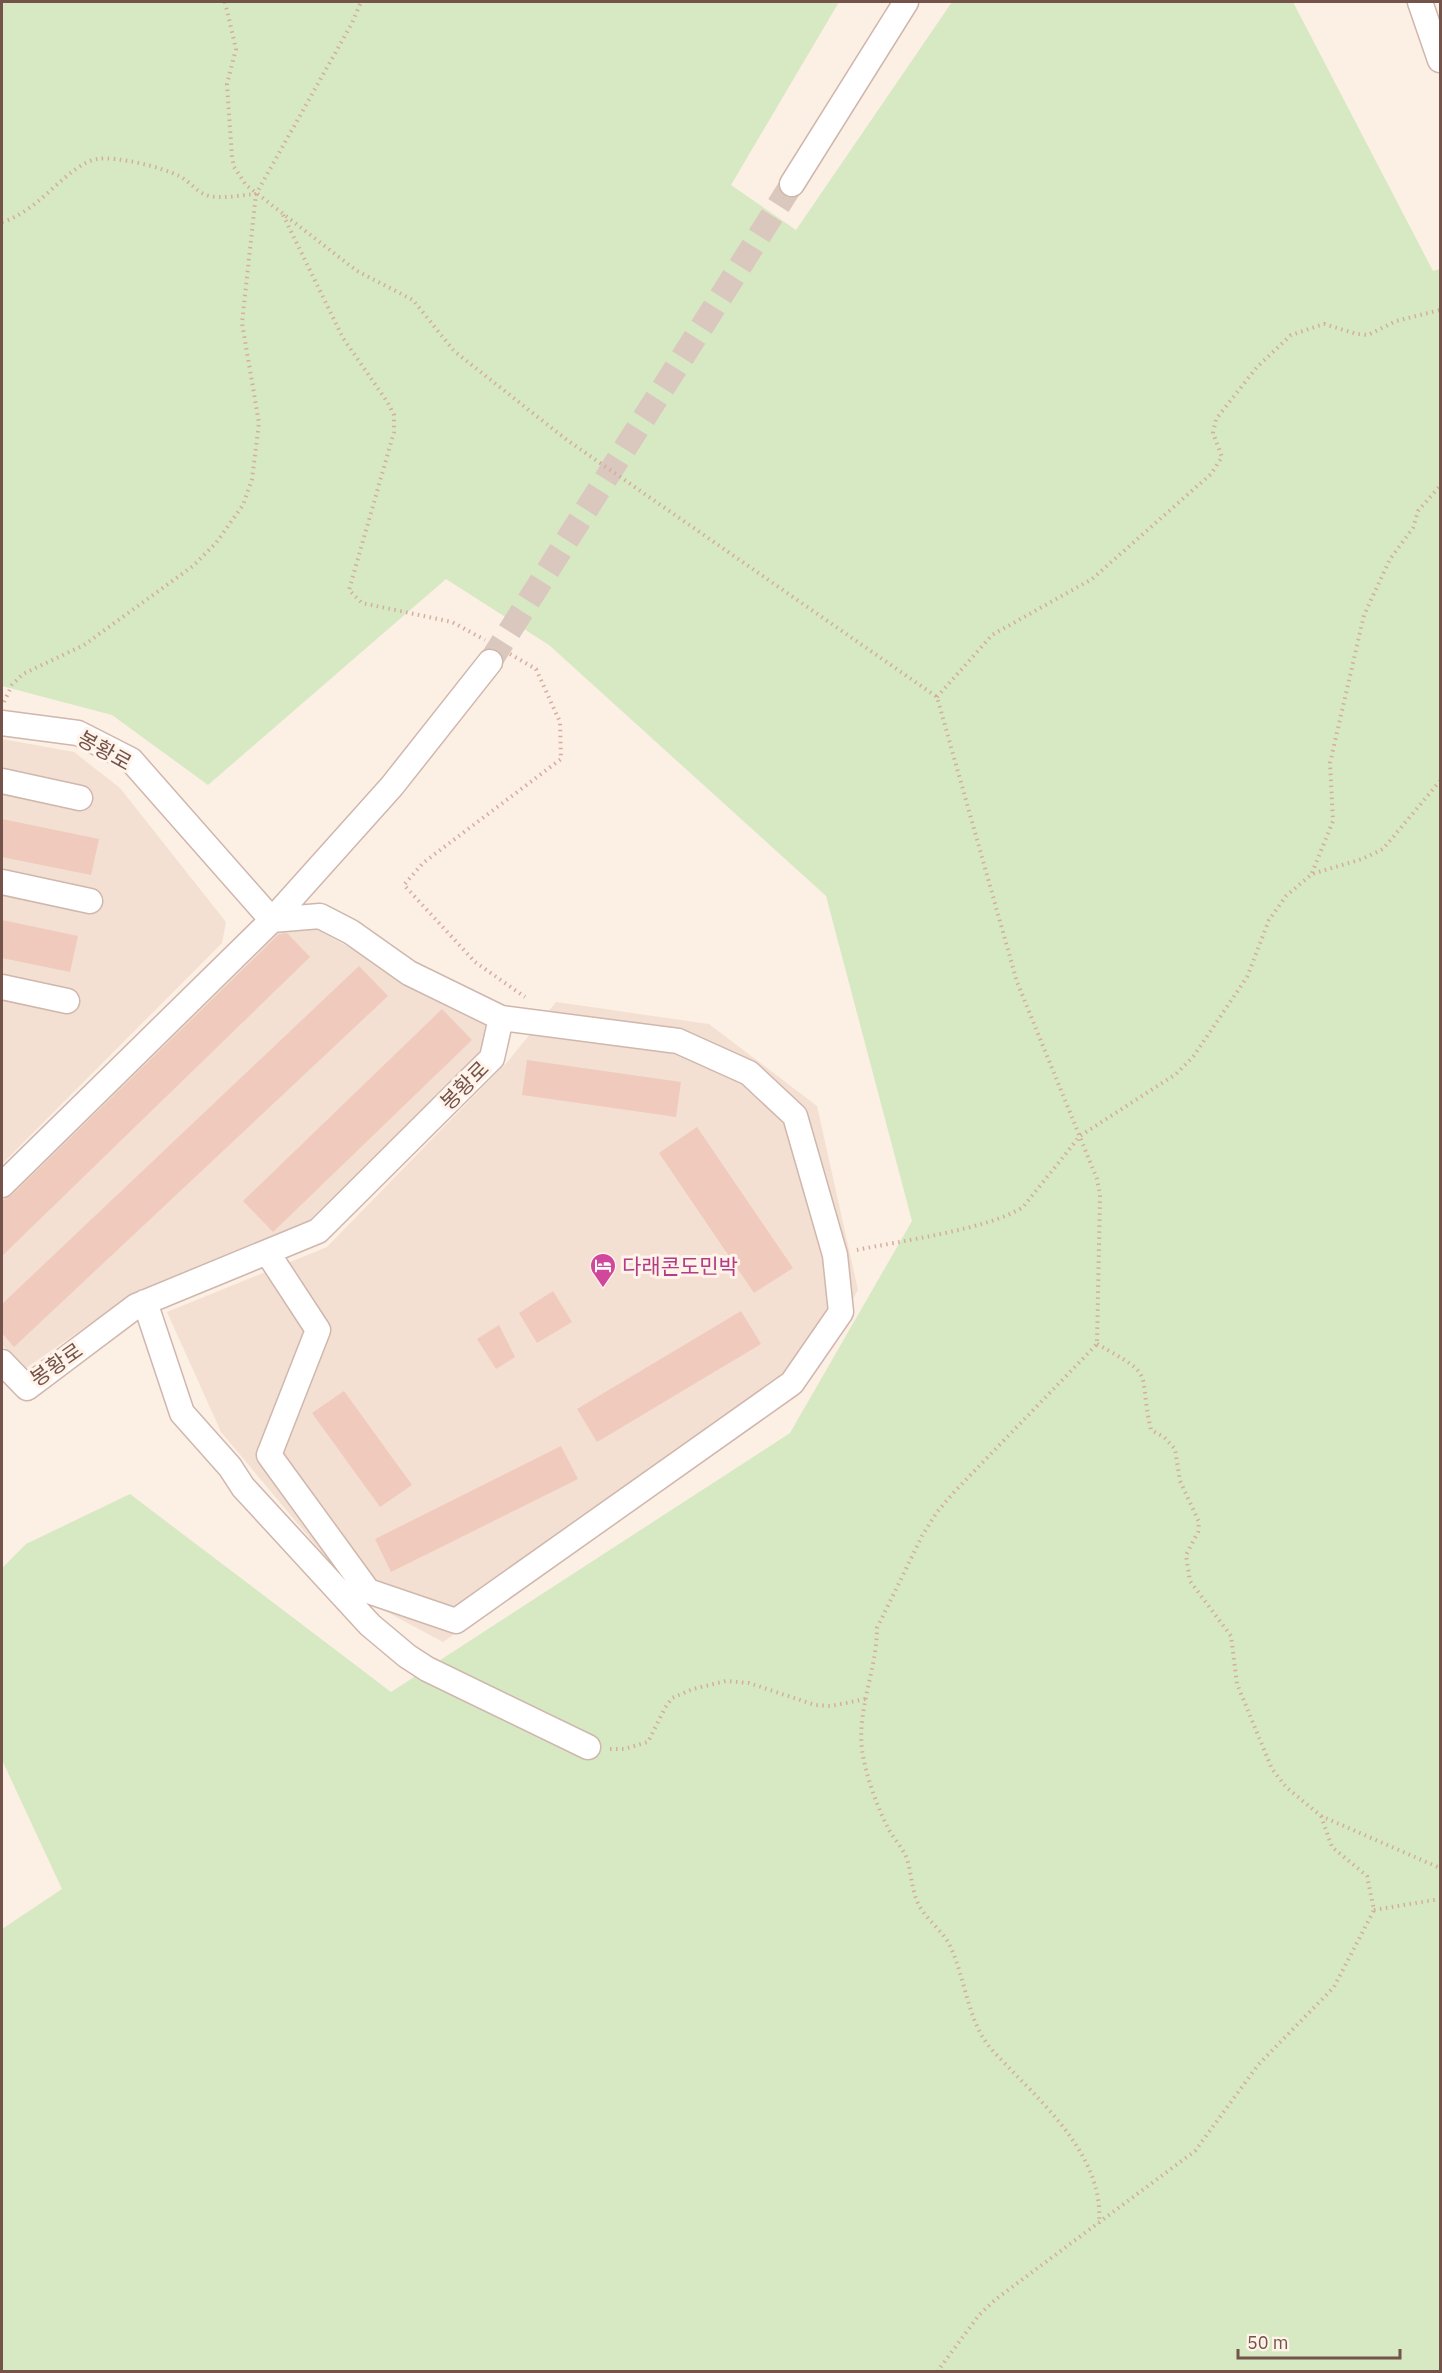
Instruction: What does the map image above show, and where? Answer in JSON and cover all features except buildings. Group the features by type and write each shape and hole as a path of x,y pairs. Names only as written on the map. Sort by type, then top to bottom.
{"street":[{"path":"792,184 906,2"},
{"path":"1420,2 1440,60"},
{"path":"2,1185 272,920 392,786 496,653"},
{"name":"봉황로","path":"2,724 78,733 131,760 272,920"},
{"path":"2,781 80,798"},
{"path":"2,882 90,901"},
{"path":"267,1252 318,1330 269,1455 369,1591 456,1621 792,1383 841,1312 835,1255 795,1116 749,1073 678,1041 501,1018 409,973 351,932 320,916 272,920"},
{"path":"2,987 67,1001"},
{"name":"봉황로","path":"2,1362 27,1388 136,1306 318,1231 492,1058 501,1018"},
{"path":"145,1302 182,1413 230,1467 243,1487 370,1625 427,1669 588,1747"}],"path":[{"path":"225,2 236,49 228,71 227,84 232,157 239,177 256,194 357,271 413,300 454,351 567,440 936,697 1017,982 1097,1179 1100,1195 1097,1344 937,1512 880,1619 865,1699 862,1749 888,1830 907,1858 915,1898 925,1916 951,1946 973,2018 983,2038 1058,2118 1071,2137 1095,2186 1099,2204 1099,2224"},
{"path":"2,724 4,699 23,674 84,645 193,566 216,543 243,506 252,479 259,423 242,323 256,194 352,23 361,2"},
{"path":"2,222 17,217 33,207 79,168 99,159 122,160 168,171 180,176 208,196 256,194"},
{"path":"283,214 343,338 394,415 394,432 348,590 362,603 452,622 496,653 536,669 560,722 561,759 423,863 404,885 475,962 535,1003 536,1023"},
{"path":"936,697 992,634 1092,579 1211,474 1222,457 1212,433 1216,418 1283,340 1303,329 1324,324 1368,335 1396,321 1440,310"},
{"path":"835,1255 1012,1214 1033,1196 1080,1136 1176,1074 1193,1057 1247,977 1276,908 1312,874 1333,821 1330,763 1364,615 1390,559 1413,528 1418,511 1440,486"},
{"path":"1312,874 1362,859 1383,849 1440,781"},
{"path":"1097,1344 1128,1361 1142,1373 1151,1430 1164,1437 1175,1449 1180,1481 1199,1522 1198,1532 1186,1555 1190,1581 1231,1636 1237,1684 1272,1769 1286,1787 1321,1816 1440,1868"},
{"path":"588,1747 624,1749 641,1746 652,1736 664,1708 672,1698 693,1689 726,1681 749,1683 815,1706 831,1706 865,1699"},
{"path":"937,2372 987,2307 1196,2151 1258,2065 1334,1987 1374,1910 1367,1876 1332,1847 1321,1816"},
{"path":"1374,1910 1440,1899"}],"shaded area":[{"path":"2,739 74,752 120,788 226,922 222,943 2,1164"},
{"path":"301,920 489,1027 480,1053 305,1225 136,1292 26,1368 2,1345 2,1192 262,932"},
{"path":"556,1002 709,1024 817,1106 858,1290 798,1396 443,1642 359,1597 221,1432 167,1312 327,1247 509,1060"}],"green space":[{"path":"2,2 839,2 731,185 796,230 952,2 1293,2 1433,271 1440,269 1440,2371 2,2372 2,1929 62,1889 2,1760 2,1568 26,1544 130,1494 391,1692 790,1433 912,1221 826,896 549,645 446,579 208,785 112,715 2,686"}],"tunnel":[{"path":"490,662 792,184"}],"place":[{"name":"다래콘도민박","path":"603,1289"}]}
